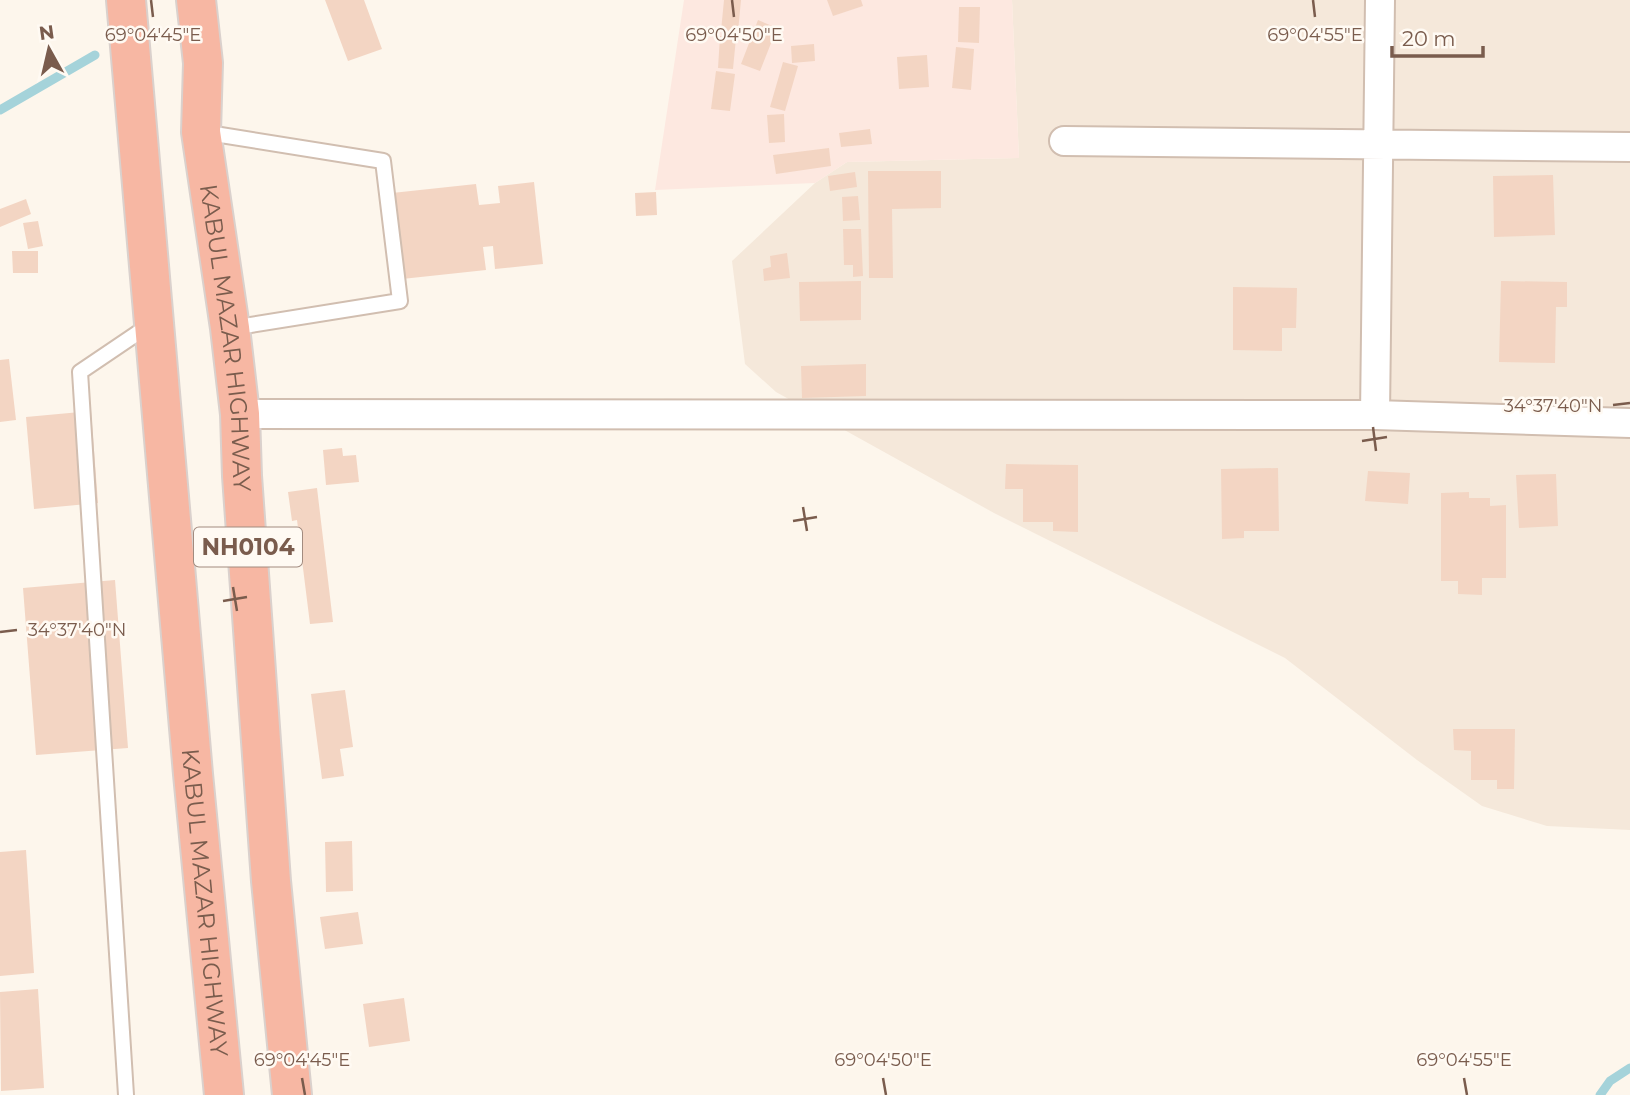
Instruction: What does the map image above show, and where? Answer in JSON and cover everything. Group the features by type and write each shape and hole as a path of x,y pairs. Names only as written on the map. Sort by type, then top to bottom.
{"highway":[{"name":"KABUL MAZAR HIGHWAY","path":"126,0 192,774 224,1095"},
{"name":"KABUL MAZAR HIGHWAY","path":"196,0 203,63 201,132 240,414 242,477 271,881 292,1095"}],"street":[{"path":"1375,415 1380,0"},
{"path":"1064,141 1630,147"},
{"path":"240,414 1375,415 1630,423"}],"lane":[{"path":"201,132 383,161 400,301 230,328"},
{"path":"126,1095 80,372 155,322"}],"shaded area":[{"path":"684,0 1012,0 1019,158 847,162 815,183 655,190"},
{"path":"1012,0 1630,0 1630,830 1547,826 1482,806 1417,760 1285,658 994,513 776,392 745,364 732,261 815,183 847,162 1019,158"}],"building":[{"path":"325,0 364,0 382,49 348,61"},
{"path":"724,0 741,0 738,32 721,31"},
{"path":"827,0 861,0 863,6 833,16"},
{"path":"959,7 980,7 979,43 958,42"},
{"path":"758,20 777,28 760,71 741,64"},
{"path":"720,36 736,38 733,69 718,68"},
{"path":"814,44 815,61 792,63 791,46"},
{"path":"956,47 974,49 971,90 952,88"},
{"path":"927,55 929,87 899,89 897,57"},
{"path":"783,62 798,66 785,111 770,107"},
{"path":"716,71 735,74 730,111 711,109"},
{"path":"784,114 785,142 769,143 767,115"},
{"path":"870,129 872,144 841,147 839,133"},
{"path":"829,148 831,166 776,174 773,155"},
{"path":"868,171 941,171 941,208 892,209 893,278 869,278"},
{"path":"855,172 857,187 830,191 828,176"},
{"path":"1553,175 1555,235 1494,237 1493,176"},
{"path":"534,182 543,264 495,269 493,246 483,247 486,270 402,279 392,193 476,184 479,205 500,203 498,186"},
{"path":"656,192 657,215 636,216 635,193"},
{"path":"858,196 860,220 843,221 842,197"},
{"path":"26,199 31,214 0,227 0,209"},
{"path":"38,221 43,246 28,249 23,223"},
{"path":"843,229 861,229 863,276 853,277 853,265 844,265"},
{"path":"12,251 38,251 38,273 13,273"},
{"path":"787,253 790,278 764,281 763,269 771,267 770,256"},
{"path":"861,281 861,320 800,321 799,282"},
{"path":"1501,281 1567,282 1567,307 1556,307 1555,363 1499,362"},
{"path":"1233,287 1297,288 1296,328 1282,328 1282,351 1233,350"},
{"path":"9,359 16,420 0,422 0,360"},
{"path":"866,364 866,396 802,398 801,366"},
{"path":"91,411 98,503 34,509 26,417"},
{"path":"342,448 343,456 356,455 359,482 326,485 323,450"},
{"path":"1006,464 1078,465 1078,532 1053,531 1053,522 1023,522 1023,489 1005,489"},
{"path":"1278,468 1279,531 1244,531 1244,538 1222,539 1221,469"},
{"path":"1368,471 1410,473 1408,504 1365,501"},
{"path":"1556,474 1558,526 1519,528 1516,475"},
{"path":"317,488 333,622 310,624 297,520 292,521 288,492"},
{"path":"1469,492 1469,498 1490,498 1490,506 1506,505 1506,578 1482,578 1482,595 1458,594 1458,581 1441,581 1441,493"},
{"path":"115,580 128,748 36,755 23,588"},
{"path":"345,690 353,747 340,749 344,776 322,779 311,694"},
{"path":"1453,729 1515,729 1514,789 1497,789 1497,780 1471,780 1471,751 1454,750"},
{"path":"352,841 353,891 326,892 325,842"},
{"path":"26,850 34,973 0,976 0,852"},
{"path":"358,912 363,944 325,949 320,917"},
{"path":"38,989 44,1088 1,1091 0,992"},
{"path":"404,998 410,1041 369,1047 363,1004"}],"waterway":[{"path":"0,110 95,55"},
{"path":"1600,1095 1610,1081 1630,1068"}]}
